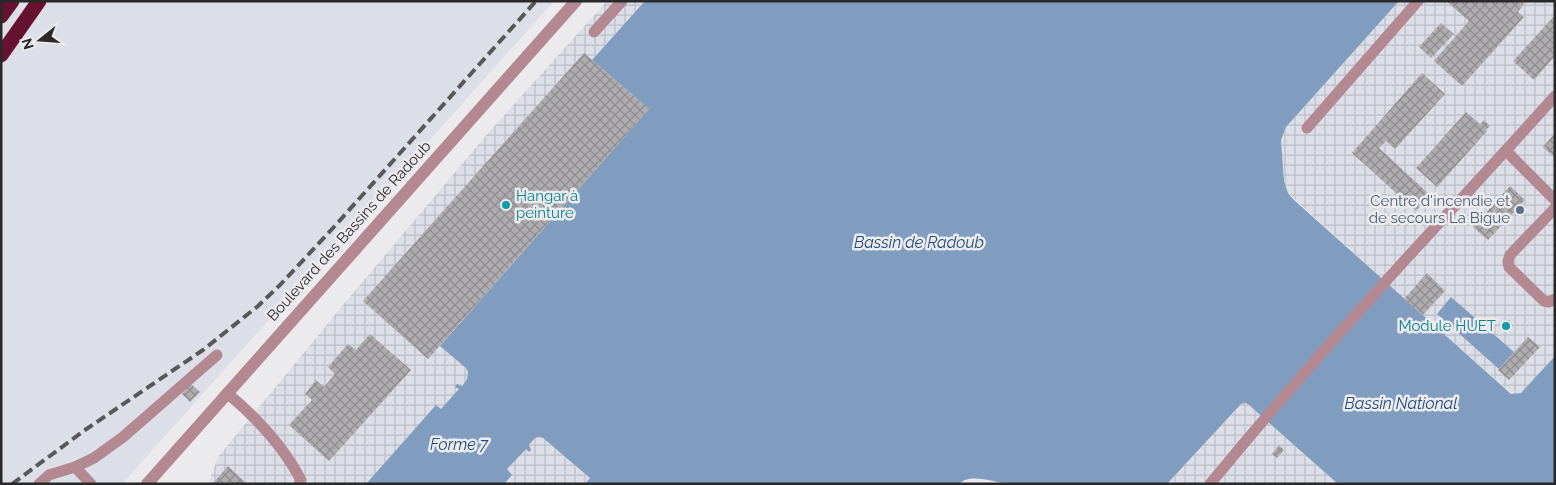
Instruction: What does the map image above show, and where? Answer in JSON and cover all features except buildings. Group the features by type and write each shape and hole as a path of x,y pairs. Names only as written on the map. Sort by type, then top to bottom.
{"highway":[{"path":"1,16 12,1"},
{"path":"1,55 39,1"}],"street":[{"name":"Boulevard des Bassins de Radoub","path":"147,484 576,1"}],"lane":[{"path":"594,32 622,1"},
{"path":"1307,128 1418,1"},
{"path":"1210,484 1264,418 1555,96"},
{"path":"1506,151 1555,200"},
{"path":"1555,208 1510,255 1508,261 1509,267 1544,301 1549,302 1555,299"},
{"path":"40,484 49,475 94,458 123,438 217,355"},
{"path":"227,393 253,415 293,464 301,480 300,484"},
{"path":"75,466 91,484"}],"shaded area":[{"path":"1,1 554,1 122,484 1,484"},
{"path":"607,1 645,1 592,60 649,109 466,368 468,372 467,379 459,388 529,446 535,438 543,438 597,484 208,484 218,457 348,299 489,132"},
{"path":"1399,1 1555,1 1555,356 1521,394 1512,394 1404,299 1288,193 1284,181 1281,140 1286,127"},
{"path":"1246,403 1338,484 1167,484 1241,404"}],"water":[{"name":"Bassin de Radoub","path":"645,1 1399,1 1286,127 1281,140 1284,181 1288,193 1294,200 1511,394 1521,393 1555,356 1555,484 1338,484 1246,403 1241,404 1167,484 1010,484 976,478 959,484 585,484 590,478 543,438 539,437 535,438 529,445 531,450 529,452 526,449 507,469 512,475 504,484 366,484 436,405 441,409 459,389 455,387 457,384 462,386 467,379 468,372 466,368 440,346 649,109 592,60"},
{"path":"1451,297 1514,352 1499,369 1437,314"}],"railway":[{"path":"12,484 85,430 203,350 258,306 333,228 536,1"}],"place":[{"name":"Hangar à peinture","path":"506,205"},
{"name":"Centre d'incendie et de secours La Bigue","path":"1520,210"},
{"name":"Module HUET","path":"1506,326"}],"water label":[{"name":"Bassin National","path":"1401,403"},
{"name":"Forme 7","path":"459,444"}]}
